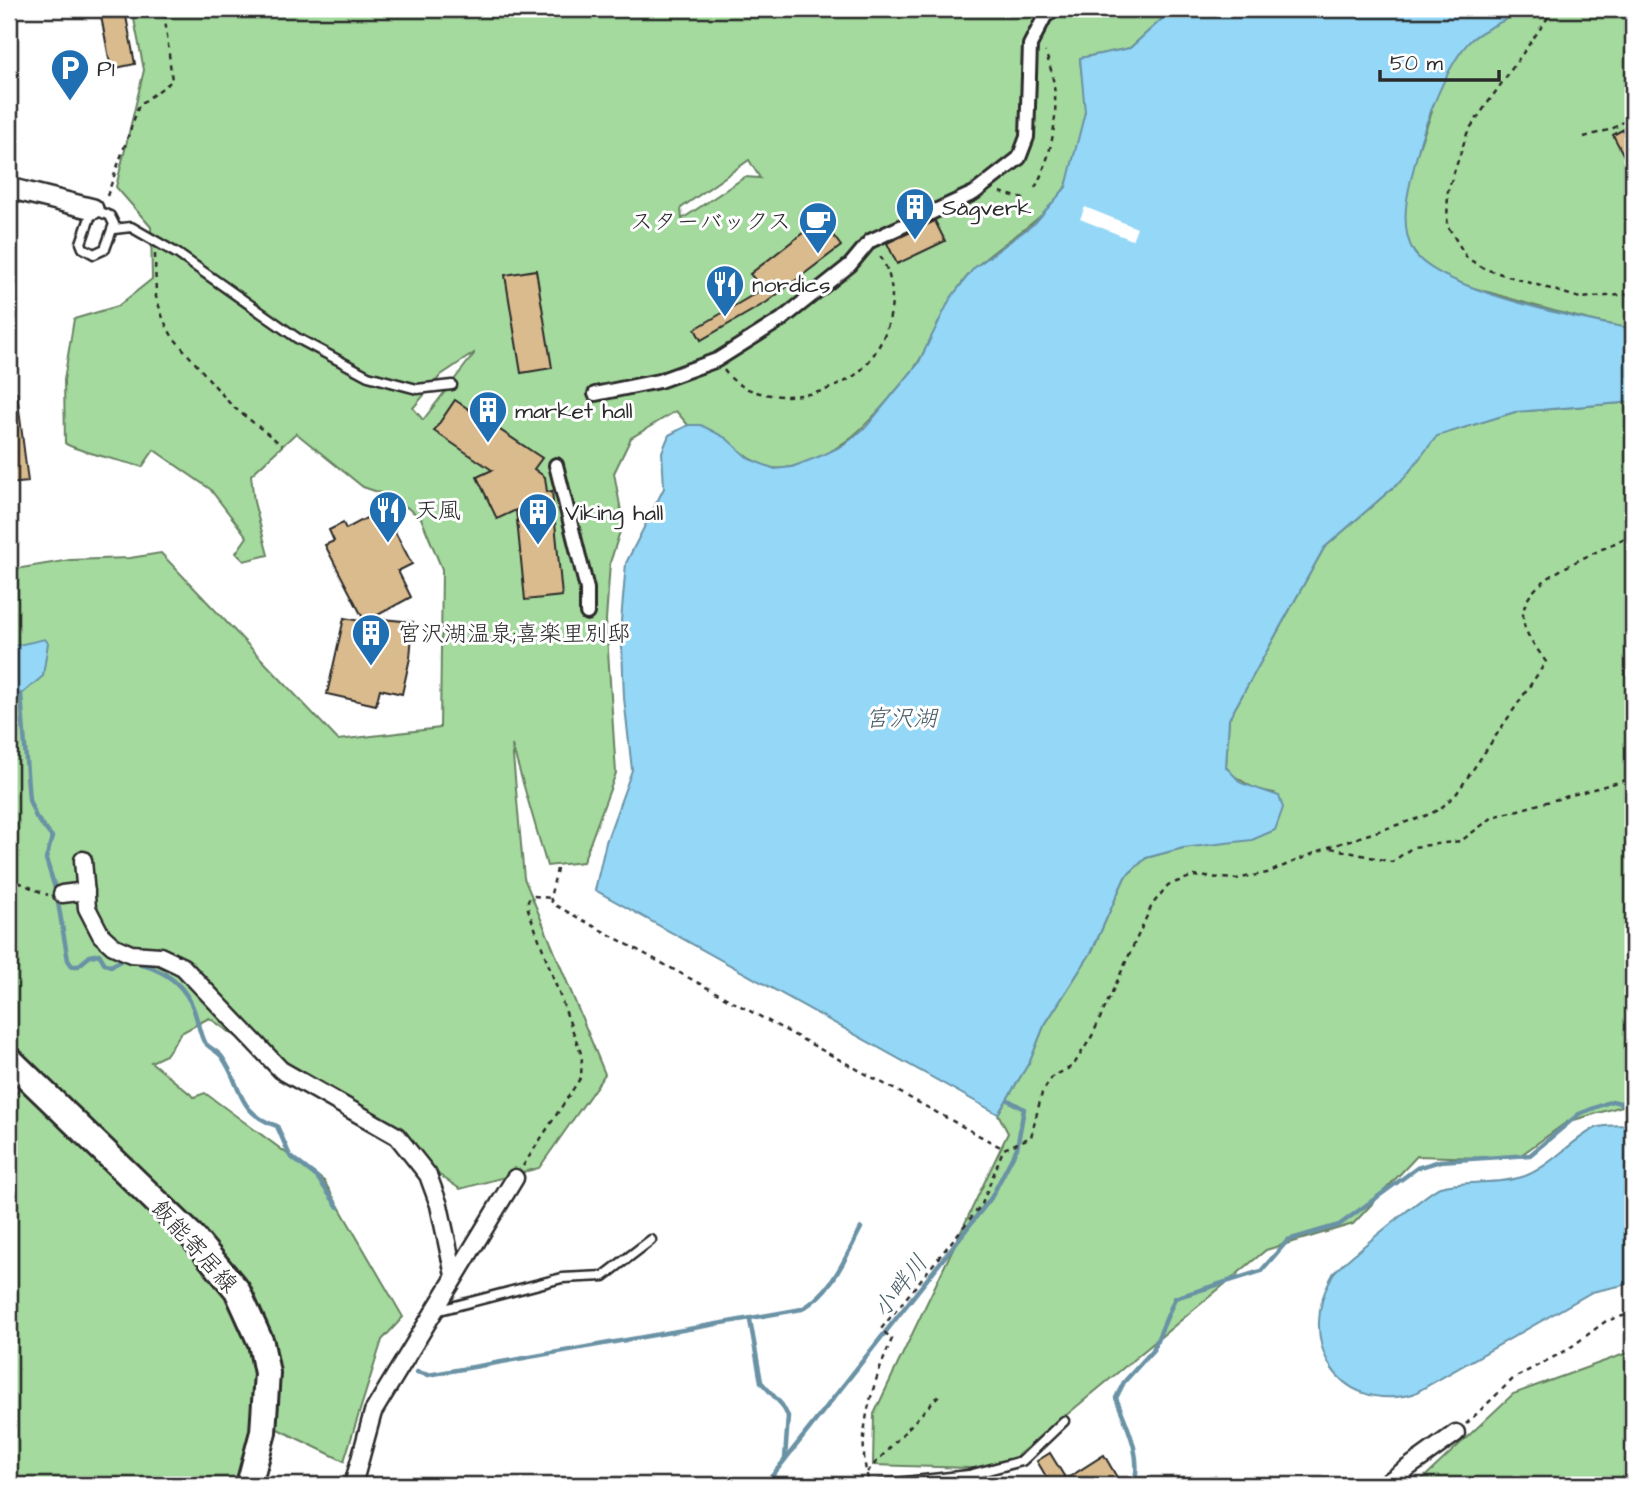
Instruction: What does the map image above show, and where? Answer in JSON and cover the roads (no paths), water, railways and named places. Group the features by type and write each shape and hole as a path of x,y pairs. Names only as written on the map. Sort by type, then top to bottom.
{"main road":[{"name":"飯能寄居線","path":"9,1059 192,1236 237,1290 261,1343 267,1373 263,1432 249,1485"}],"street":[{"path":"595,394 659,382 717,360 801,304 850,265 870,241 984,187 1019,158 1027,137 1030,45 1036,30 1056,9"},
{"path":"9,188 97,211"},
{"path":"556,465 587,589 587,613"},
{"path":"83,860 93,923 113,946 131,954 160,956 183,967 281,1070 397,1136 428,1175 439,1205 454,1275"},
{"path":"62,894 86,891"},
{"path":"353,1485 373,1412 515,1178"},
{"path":"1384,1485 1456,1433"}],"lane":[{"path":"97,211 113,219 114,229 105,249 99,253 83,248 81,243 97,211"},
{"path":"114,229 131,227 154,240 297,338 368,376 417,389 452,385"},
{"path":"431,1313 562,1278 604,1276 651,1240"},
{"path":"878,1485 969,1475 1022,1461 1064,1421"}],"water":[{"name":"宮沢湖","path":"1173,9 1521,9 1471,40 1454,63 1438,94 1420,142 1411,178 1406,214 1408,238 1412,249 1425,264 1479,290 1549,311 1633,329 1633,402 1515,412 1437,436 1404,478 1324,548 1229,719 1226,767 1241,783 1279,796 1283,808 1275,830 1252,840 1183,848 1146,858 1125,877 1092,951 1044,1026 1030,1061 998,1114 595,890 606,842 632,770 624,698 621,621 626,563 664,488 662,452 669,435 688,425 701,425 726,438 749,459 775,469 792,467 823,455 844,445 866,427 918,364 950,299 974,268 1035,223 1066,187 1085,112 1080,58 1130,48"},
{"path":"45,639 48,643 43,676 16,699 9,698 9,647"},
{"path":"1633,1125 1633,1283 1592,1292 1413,1394 1386,1397 1362,1393 1344,1382 1330,1366 1321,1345 1319,1323 1323,1298 1333,1274 1404,1213 1440,1187 1505,1181 1525,1176 1544,1166 1596,1128"}],"waterway":[{"path":"21,694 29,800 36,817 52,837 46,859 56,891 68,960 72,966 78,966 90,956 99,954 105,964 111,966 124,959"},
{"path":"132,961 159,971 173,980 186,994 203,1040 222,1057 247,1106 254,1114 277,1126 290,1156 317,1177 338,1207"},
{"name":"小畔川","path":"765,1485 991,1198 1017,1148 1024,1109 1008,1100"},
{"path":"1133,1485 1136,1475 1135,1453 1116,1398 1124,1382 1153,1350 1175,1298 1261,1271 1288,1240 1339,1225 1417,1168 1440,1161 1530,1155 1579,1114 1612,1101 1633,1106"},
{"path":"417,1372 428,1375 802,1309 813,1302 830,1283 861,1228"},
{"path":"750,1320 761,1382 782,1405 788,1416 785,1459"}],"place":[{"name":"P1","path":"70,102"},
{"name":"Sågverk","path":"915,241"},
{"name":"スターバックス","path":"818,255"},
{"name":"nordics","path":"725,318"},
{"name":"market hall","path":"488,444"},
{"name":"天風","path":"388,544"},
{"name":"Viking hall","path":"538,546"},
{"name":"宮沢湖温泉;喜楽里別邸","path":"371,667"}]}
